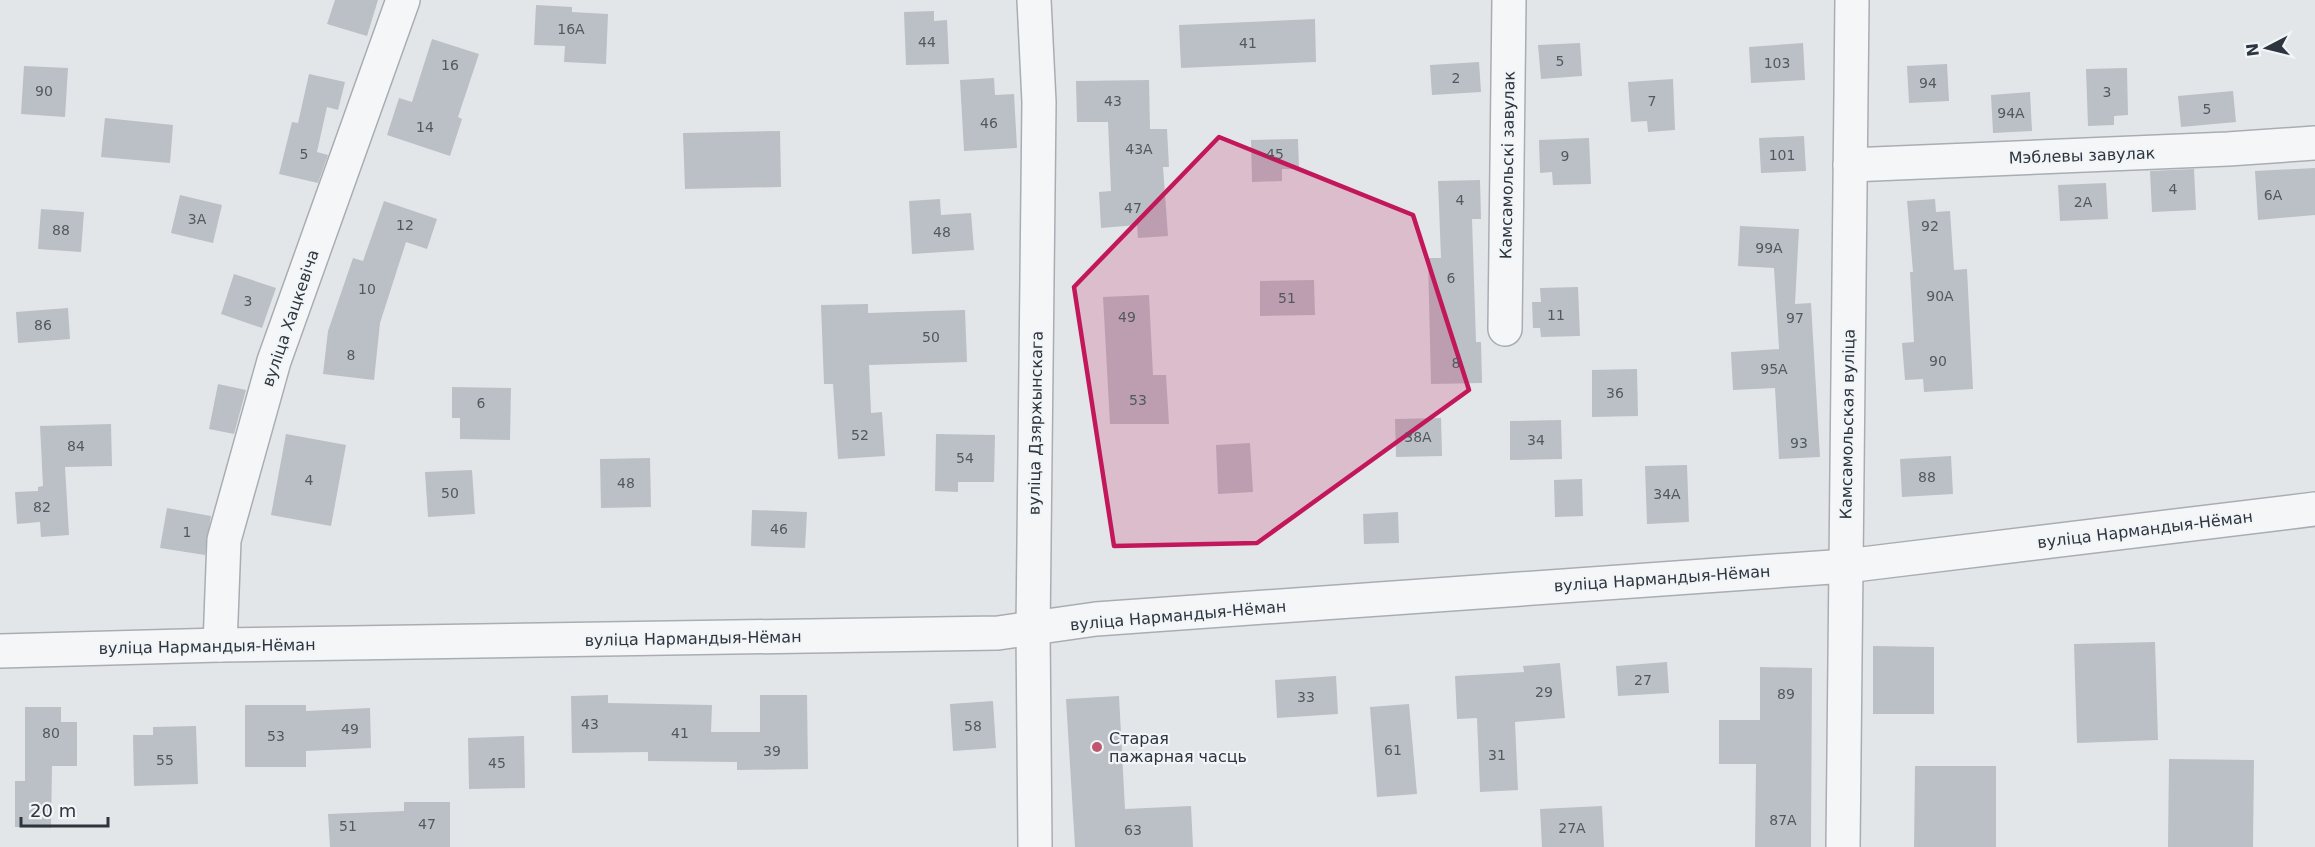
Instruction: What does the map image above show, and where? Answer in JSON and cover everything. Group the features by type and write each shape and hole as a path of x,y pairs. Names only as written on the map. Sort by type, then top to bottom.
{"street":[{"name":"вуліца Хацкевіча","path":"220,645 224,540 274,361 403,0"},
{"name":"вуліца Дзяржынскага","path":"1034,0 1039,102 1033,630 1035,847"},
{"name":"Камсамольскі завулак","path":"1505,329 1509,0"},
{"name":"Камсамольская вуліца","path":"1843,847 1852,0"},
{"name":"Мэблевы завулак","path":"1850,165 2228,149 2315,143"},
{"name":"вуліца Нармандыя-Нёман","path":"0,651 220,645 974,633 1033,630 1096,619 1846,566 2315,509"}],"highlighted area":[{"path":"1219,137 1413,215 1469,390 1257,543 1114,546 1074,287"}],"building":[{"path":"335,0 378,0 367,36 327,24"},
{"path":"536,5 572,7 572,12 608,14 606,64 564,62 565,46 534,45"},
{"path":"934,11 934,21 947,20 949,64 906,65 904,12"},
{"path":"1315,19 1316,62 1181,68 1179,25"},
{"path":"432,39 479,54 458,117 462,119 450,156 387,135 399,98 412,102"},
{"path":"1580,43 1582,76 1541,79 1538,45"},
{"path":"1803,43 1805,80 1751,83 1749,47"},
{"path":"1479,62 1481,92 1432,95 1430,65"},
{"path":"1947,64 1949,101 1909,103 1907,66"},
{"path":"24,66 68,68 65,117 21,114"},
{"path":"2127,68 2128,115 2114,116 2114,125 2088,126 2086,69"},
{"path":"309,74 345,82 338,110 327,107 317,152 328,155 318,183 279,174 292,122 298,123"},
{"path":"994,78 995,95 1014,94 1017,148 964,151 960,80"},
{"path":"1673,79 1675,130 1648,132 1647,121 1631,122 1628,82"},
{"path":"1149,80 1150,129 1167,129 1169,167 1163,167 1168,236 1138,238 1137,225 1101,228 1099,192 1111,191 1108,122 1077,122 1076,81"},
{"path":"2233,91 2236,122 2181,127 2178,96"},
{"path":"2030,92 2032,131 1993,133 1991,95"},
{"path":"105,118 173,125 170,163 101,157"},
{"path":"780,131 781,187 685,189 683,133"},
{"path":"1804,136 1806,171 1761,173 1759,138"},
{"path":"1589,138 1591,184 1553,185 1552,172 1540,173 1539,140"},
{"path":"1298,139 1299,169 1282,169 1282,181 1252,182 1251,140"},
{"path":"2315,168 2315,215 2258,220 2255,171"},
{"path":"2194,169 2196,210 2152,212 2150,171"},
{"path":"1480,180 1481,219 1472,219 1476,342 1481,342 1482,383 1431,384 1428,258 1441,258 1438,181"},
{"path":"2106,183 2108,219 2060,221 2058,185"},
{"path":"180,195 222,205 213,243 171,233"},
{"path":"940,199 941,215 971,213 974,250 912,254 909,201"},
{"path":"1935,199 1936,212 1950,211 1954,270 1967,269 1973,389 1924,392 1923,379 1905,380 1902,343 1914,342 1910,272 1913,272 1907,201"},
{"path":"384,201 437,219 427,249 406,242 380,323 374,380 323,374 328,331 353,258 363,261"},
{"path":"41,209 84,212 81,252 38,249"},
{"path":"1740,226 1799,229 1795,304 1811,303 1820,457 1779,459 1775,388 1733,390 1731,352 1779,349 1774,268 1738,266"},
{"path":"234,274 276,288 262,328 221,314"},
{"path":"1314,280 1315,315 1260,316 1260,281"},
{"path":"1578,287 1580,336 1541,337 1540,328 1533,328 1532,302 1541,302 1540,288"},
{"path":"1149,295 1153,375 1166,375 1169,424 1110,424 1103,297"},
{"path":"868,304 868,313 965,310 967,362 869,365 871,413 882,412 885,456 838,459 833,384 824,384 821,305"},
{"path":"68,308 70,339 18,343 16,312"},
{"path":"1637,369 1638,416 1592,417 1592,370"},
{"path":"218,384 246,390 234,434 209,429"},
{"path":"452,387 511,388 510,440 460,439 460,418 452,418"},
{"path":"1441,418 1442,456 1396,457 1395,419"},
{"path":"1561,420 1562,459 1510,460 1510,421"},
{"path":"111,424 112,466 65,467 69,535 41,537 40,522 17,524 15,492 38,491 38,487 43,486 40,426"},
{"path":"286,434 346,445 331,526 271,515"},
{"path":"936,434 995,435 994,482 958,482 958,492 935,491"},
{"path":"1250,443 1253,492 1218,494 1216,445"},
{"path":"1951,456 1953,494 1902,497 1900,459"},
{"path":"650,458 651,507 601,508 600,459"},
{"path":"1687,465 1689,522 1647,524 1645,466"},
{"path":"472,470 475,514 428,517 425,472"},
{"path":"1582,479 1583,516 1555,517 1554,480"},
{"path":"167,508 211,516 205,555 160,548"},
{"path":"752,510 807,512 805,548 751,546"},
{"path":"1398,512 1399,543 1364,544 1363,514"},
{"path":"2155,642 2158,740 2077,743 2074,644"},
{"path":"1873,646 1934,647 1934,714 1873,714"},
{"path":"1667,662 1669,693 1618,696 1616,666"},
{"path":"1560,663 1565,718 1515,722 1518,790 1480,792 1477,718 1457,719 1455,676 1524,672 1523,666"},
{"path":"1760,667 1812,668 1811,847 1755,847 1756,764 1719,764 1719,720 1760,720"},
{"path":"1336,676 1338,714 1277,718 1275,680"},
{"path":"608,695 608,703 712,705 711,732 760,732 760,695 807,695 808,769 737,770 737,762 648,761 648,752 572,753 571,696"},
{"path":"1119,696 1125,809 1191,806 1193,847 1075,847 1066,699"},
{"path":"993,701 996,748 953,751 950,704"},
{"path":"1409,704 1417,794 1377,797 1370,707"},
{"path":"245,705 306,705 306,711 370,708 371,748 306,751 306,767 245,767"},
{"path":"25,707 61,707 61,722 77,722 77,766 52,766 51,828 15,827 15,781 25,781"},
{"path":"196,726 198,784 134,786 133,735 153,735 153,727"},
{"path":"524,736 525,788 469,789 468,738"},
{"path":"2169,759 2254,760 2253,847 2168,847"},
{"path":"1915,766 1996,766 1996,847 1914,847"},
{"path":"404,802 450,802 450,847 330,847 328,814 404,811"},
{"path":"1602,806 1604,847 1542,847 1540,809"}],"place":[{"name":"Старая пажарная часць","path":"1097,747"}]}
